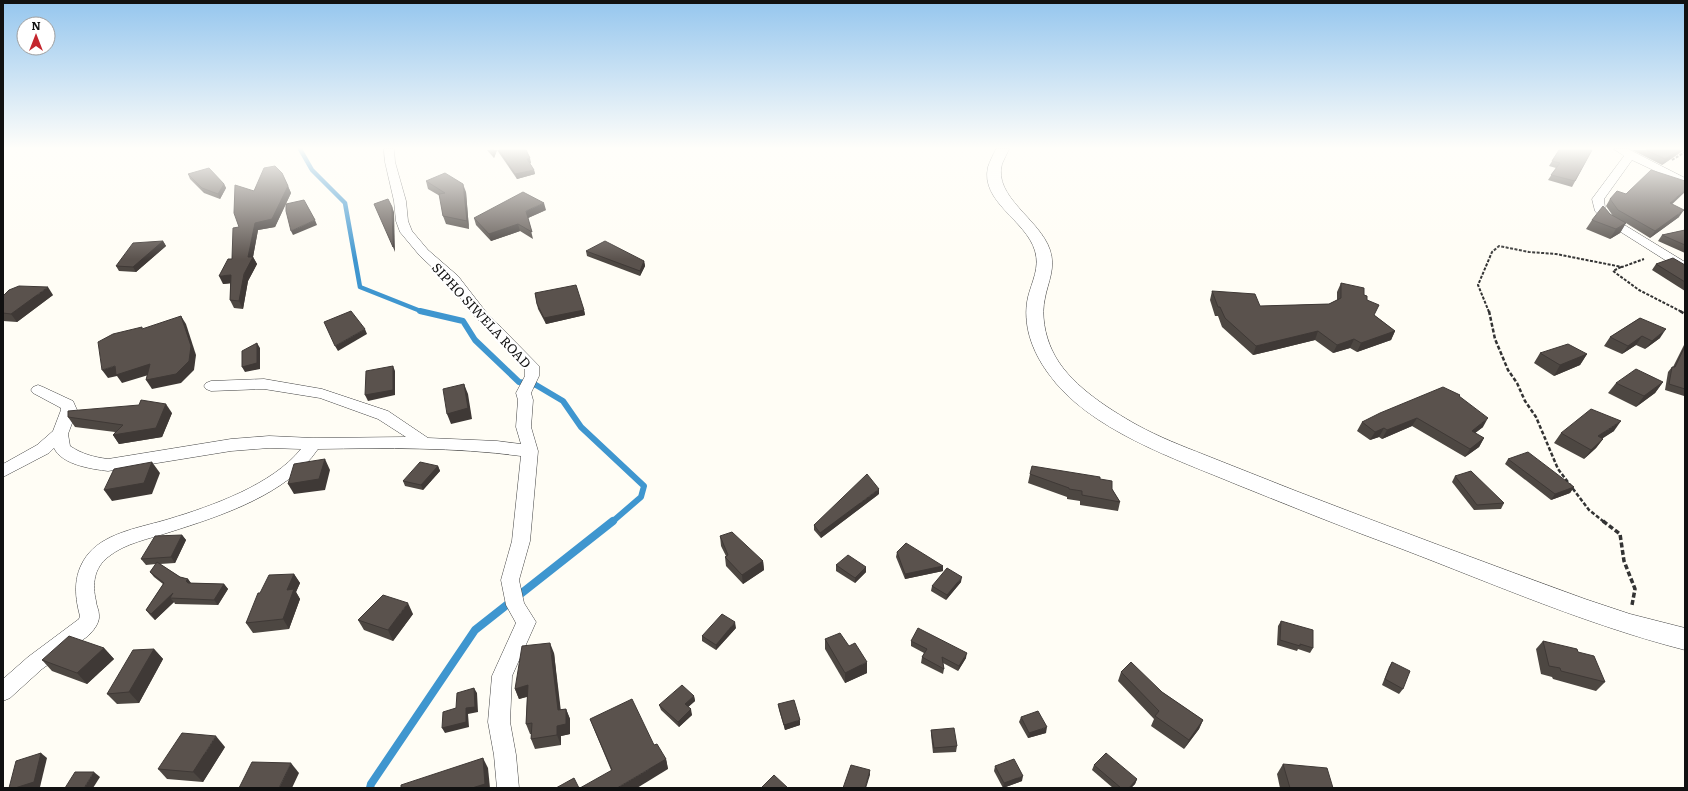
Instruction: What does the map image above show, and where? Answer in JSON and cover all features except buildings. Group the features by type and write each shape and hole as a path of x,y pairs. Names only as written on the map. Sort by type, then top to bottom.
{"street":[{"name":"SIPHO SIWELA ROAD","path":"396,186 400,200 402,221 406,232 424,253 453,279 481,315 532,366 533,375 524,392 525,401 523,411 523,427 525,437 530,445 530,451 521,541 510,580 515,605 526,622 502,676 499,722 505,755 508,788"},
{"path":"996,186 1006,203 1037,237 1043,251 1045,272 1037,298 1035,323 1039,341 1050,363 1084,399 1129,429 1176,451 1297,500 1556,600 1629,625 1685,639"},
{"path":"1606,186 1598,199 1600,211 1609,220 1685,267"},
{"path":"211,386 264,384 322,394 383,415 404,428 425,444"},
{"path":"38,390 68,404 68,410 60,434 62,449 76,458 91,463 104,465 131,462 231,445 268,442 314,444 388,442 498,447 530,451"},
{"path":"3,471 43,449 60,434"},
{"path":"3,692 35,664 87,624 90,616 84,596 84,582 88,567 96,556 116,543 202,516 232,504 262,488 299,462 314,444"}],"path":[{"path":"1622,267 1556,254 1529,252 1499,246 1492,252 1478,285 1490,315 1495,339 1508,370 1517,383 1525,401 1536,417 1558,468 1589,510 1620,534 1624,561 1635,590 1629,625"},
{"path":"1664,254 1633,262 1613,271 1642,293 1685,314"}],"waterway":[{"path":"328,186 345,203 360,287 421,311"},
{"path":"421,311 463,321 475,340 519,382 536,385 563,401 581,427 644,486 641,497 612,522"},
{"path":"370,788 371,784 475,630 613,521"}]}
